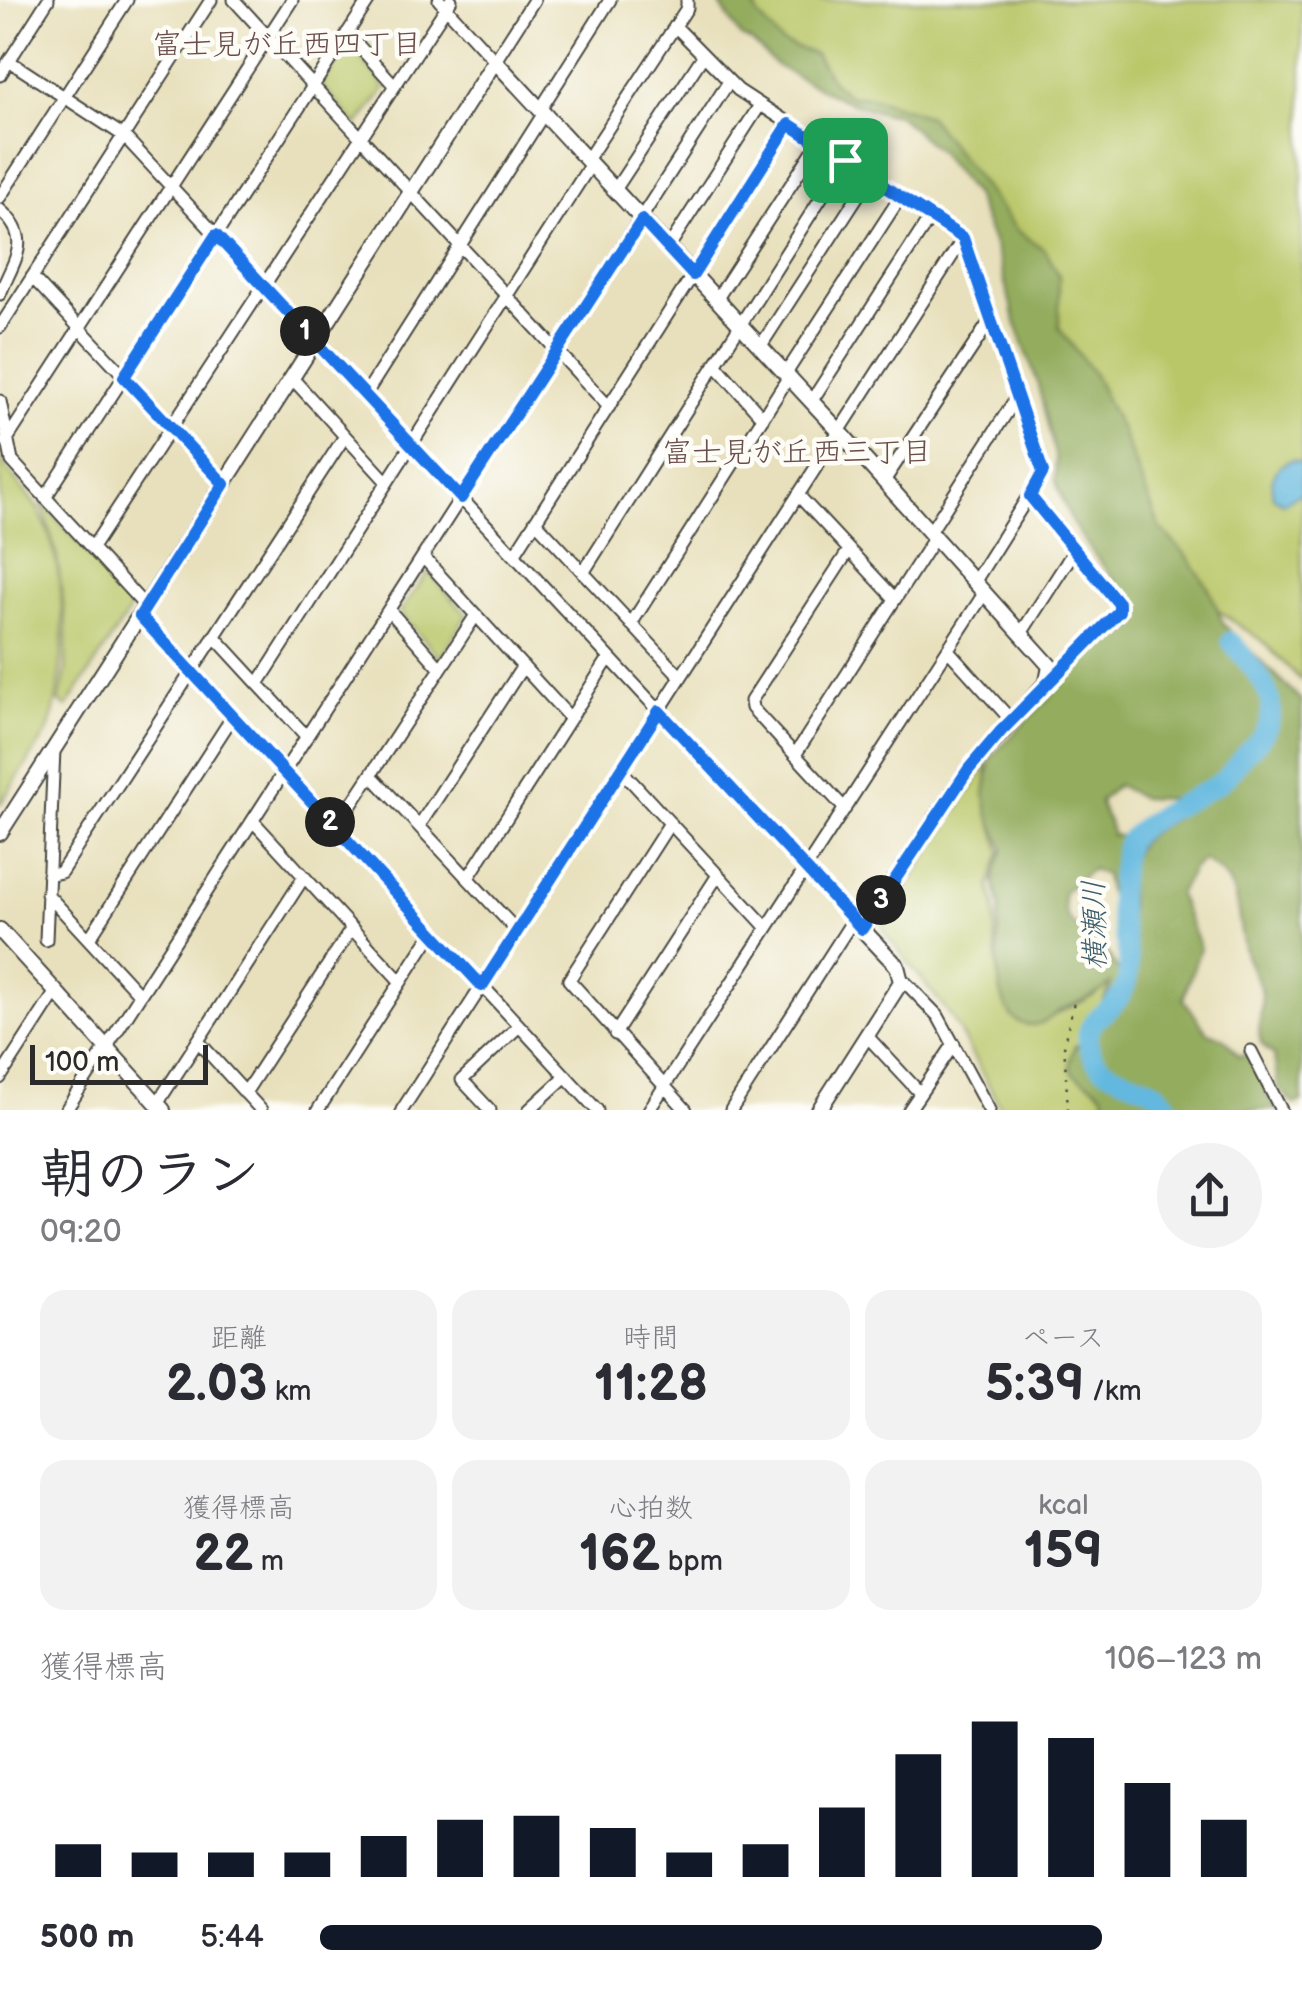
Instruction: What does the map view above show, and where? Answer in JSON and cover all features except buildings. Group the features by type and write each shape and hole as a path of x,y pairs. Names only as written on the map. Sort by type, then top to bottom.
{"street":[{"path":"0,75 48,0"},
{"path":"0,197 127,0"},
{"path":"0,327 212,0"},
{"path":"234,0 609,408"},
{"path":"6,441 292,0"},
{"path":"46,498 369,0"},
{"path":"0,833 534,0"},
{"path":"365,395 610,0"},
{"path":"258,684 687,8 687,0"},
{"path":"92,548 446,3 495,61 1022,632 1050,666 1045,685"},
{"path":"649,1110 948,650 1043,472 963,238 728,83 675,26"},
{"path":"347,34 395,86"},
{"path":"615,190 704,56"},
{"path":"9,62 124,136 897,966 901,978 927,1002 990,1110"},
{"path":"66,1110 728,83"},
{"path":"668,248 760,105"},
{"path":"514,555 789,124"},
{"path":"716,300 818,142"},
{"path":"583,573 845,160"},
{"path":"760,347 870,177"},
{"path":"631,624 901,196"},
{"path":"0,210 16,224 19,241 0,294"},
{"path":"810,402 931,216"},
{"path":"406,1108 963,238"},
{"path":"32,277 224,484"},
{"path":"884,482 992,318"},
{"path":"715,364 763,418"},
{"path":"292,378 387,482"},
{"path":"795,755 1018,396"},
{"path":"0,400 12,461 92,548 192,672 566,1076 590,1108"},
{"path":"48,875 62,872 345,436"},
{"path":"798,495 895,599"},
{"path":"731,1110 968,770 1011,720 1119,611 1119,604 1030,496"},
{"path":"535,521 681,677"},
{"path":"845,808 752,708 751,700 849,550"},
{"path":"1022,632 1074,551"},
{"path":"423,558 570,718"},
{"path":"389,610 440,668"},
{"path":"336,828 476,615"},
{"path":"214,636 307,737"},
{"path":"948,650 1011,720"},
{"path":"468,878 609,658"},
{"path":"419,826 523,666"},
{"path":"89,940 233,716"},
{"path":"46,940 54,749"},
{"path":"621,770 767,928"},
{"path":"370,775 517,931"},
{"path":"253,821 401,982"},
{"path":"670,823 569,980 686,1110"},
{"path":"616,1034 718,875"},
{"path":"3,940 160,1107 304,877"},
{"path":"47,894 140,995"},
{"path":"246,1093 352,928"},
{"path":"318,1110 433,932"},
{"path":"820,1110 901,978"},
{"path":"0,1078 56,993"},
{"path":"490,1110 462,1080 519,1026"},
{"path":"867,1036 920,1093"},
{"path":"198,1041 261,1110"},
{"path":"909,1110 954,1044"},
{"path":"1251,1052 1281,1110"},
{"path":"529,1110 566,1076"}],"path":[{"path":"1068,1110 1064,1044 1074,1003"}],"green space":[{"path":"717,0 753,0 758,15 782,43 815,54 834,83 849,96 871,97 929,116 1017,230 1045,250 1059,275 1059,328 1093,373 1123,434 1160,528 1188,557 1209,589 1224,625 1302,701 1302,1101 1293,1104 1278,1087 1274,1055 1261,1042 1259,1034 1261,991 1246,955 1236,902 1226,879 1203,860 1193,868 1178,894 1200,948 1183,999 1208,1033 1224,1038 1239,1056 1247,1054 1263,1071 1265,1092 1282,1110 1108,1110 1102,1093 1073,1073 1071,1058 1075,1046 1087,1045 1092,1020 1110,984 1044,1022 1026,1025 1013,1017 1004,1003 998,962 1000,908 995,881 1004,849 988,813 985,794 991,757 1132,612 1134,605 1072,523 1062,498 1037,381 995,247 974,195 939,152 897,114 885,114 841,99 777,66 752,42 741,37","holes":["1117,785 1142,798 1173,799 1175,818 1148,835 1134,852 1129,906 1119,868 1129,848 1129,838 1112,835 1100,801","1092,869 1105,875 1108,892 1129,907 1129,924 1117,918 1116,924 1121,972 1100,944 1066,915 1064,892"]},
{"path":"728,0 1302,0 1302,681 1262,641 1214,607 1149,515 1040,305 999,215 935,140 897,110 837,91"},
{"path":"350,45 384,86 357,126 322,83"},
{"path":"0,457 36,506 50,536 63,623 59,682 47,733 0,804"},
{"path":"42,502 131,601 128,613 67,707 59,702 66,669 66,625 57,557"},
{"path":"428,572 467,615 440,658 400,612"},
{"path":"987,764 987,807 1001,852 990,886 995,905 1001,994 1043,1022 1095,995 1110,982 1092,1021 1087,1046 1075,1046 1073,1072 1102,1092 1108,1110 1002,1110 951,1016 884,932 883,922"}],"water":[{"path":"1292,460 1302,463 1302,493 1283,503 1273,497 1273,479 1277,469"}],"waterway":[{"name":"横瀬川","path":"1170,1110 1153,1090 1102,1066 1093,1056 1088,1032 1096,1019 1117,1001 1127,981 1119,901 1122,862 1129,840 1158,817 1224,780 1269,721 1271,707 1262,681 1231,641"}],"district":[{"name":"富士見が丘西四丁目","path":"287,45"},
{"name":"富士見が丘西三丁目","path":"797,453"}],"route":[{"path":"789,124 845,160 958,234 967,245 1043,472 1030,496 1119,604 1116,618 1045,685 968,770 862,929 659,711 482,986 140,616 224,484 124,377 216,235 461,498 642,220 693,275 789,124"}]}
